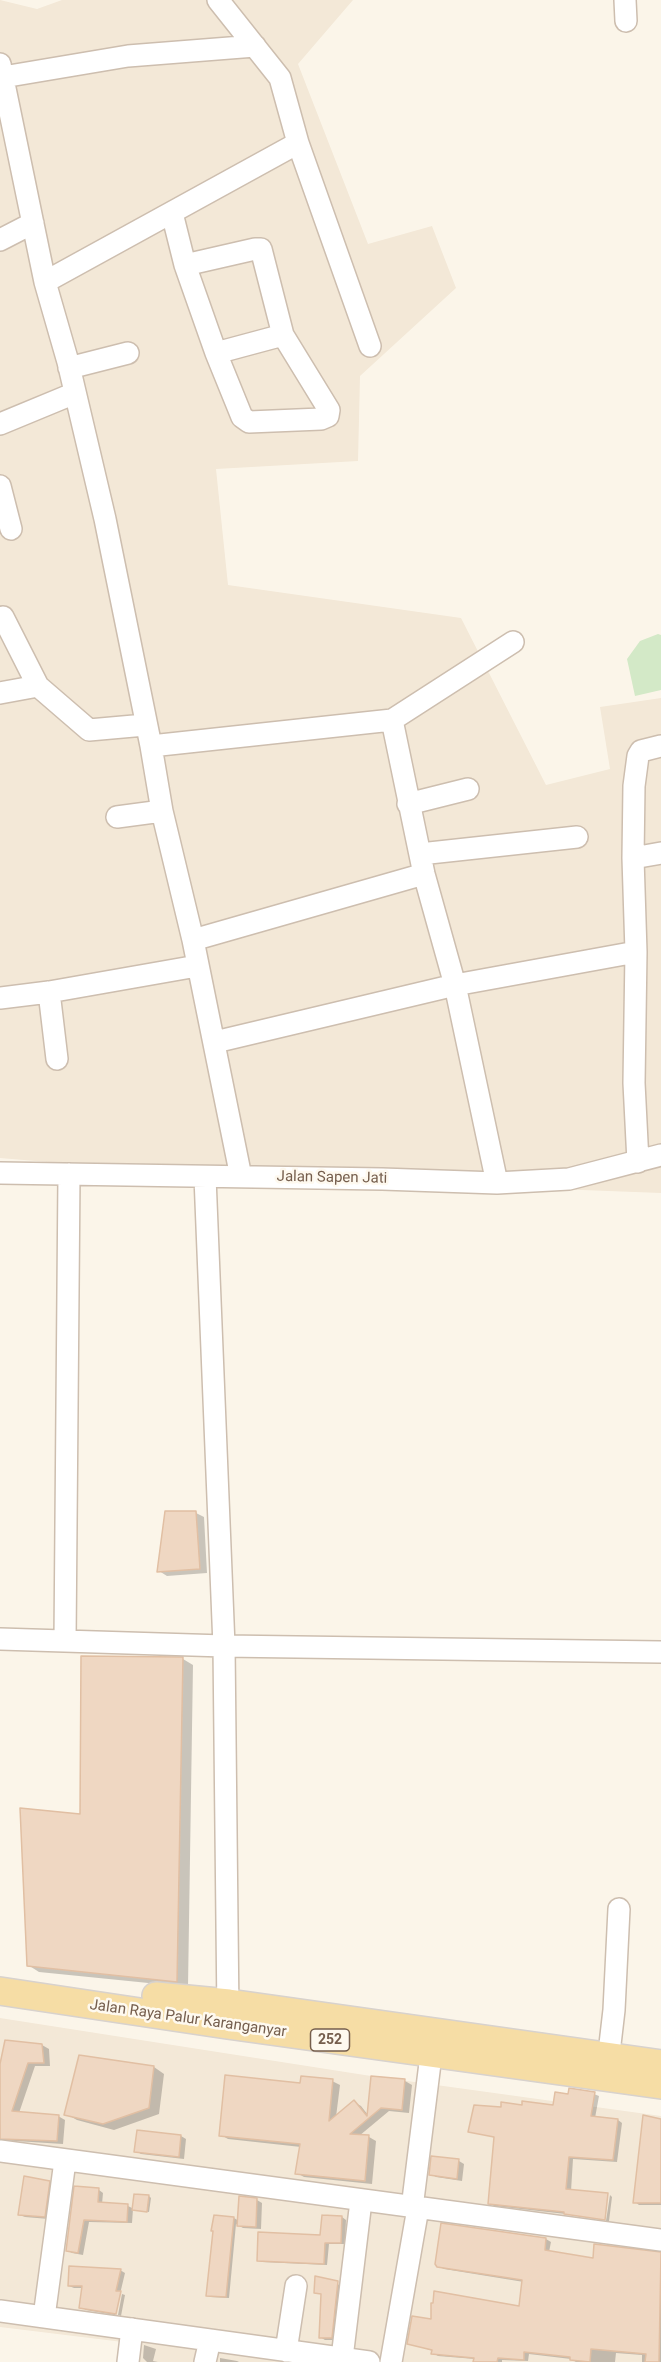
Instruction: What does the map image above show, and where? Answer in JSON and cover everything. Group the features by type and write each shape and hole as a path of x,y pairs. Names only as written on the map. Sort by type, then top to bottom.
{"main road":[{"name":"Jalan Raya Palur Karanganyar","path":"0,1976 81,1996"},
{"name":"Jalan Raya Palur Karanganyar","path":"0,1991 81,1996 228,2014 608,2067 661,2085"},
{"name":"Jalan Raya Palur Karanganyar","path":"608,2067 661,2064"}],"street":[{"path":"218,0 280,78 298,142 370,346"},
{"path":"241,1177 193,940 162,811 151,746 94,471 45,282 2,71 128,56 255,46"},
{"path":"45,282 298,142"},
{"path":"172,213 185,265 216,353 243,419 249,422 327,417 329,410 283,335 260,249 185,265"},
{"path":"0,240 33,224"},
{"path":"216,353 283,335"},
{"path":"69,368 128,353"},
{"path":"0,424 75,393"},
{"path":"0,486 11,529"},
{"path":"3,617 38,686 90,731 145,725"},
{"path":"151,746 392,720 513,642"},
{"path":"0,693 38,686"},
{"path":"392,720 408,804 455,985 497,1183"},
{"path":"638,1162 634,1083 636,952 633,858 624,789 641,751 661,746"},
{"path":"408,804 468,789"},
{"path":"117,817 162,811"},
{"path":"193,940 422,864 577,837"},
{"path":"633,858 661,853"},
{"path":"215,1042 455,985 636,952"},
{"path":"0,998 49,992 197,966"},
{"path":"49,992 57,1059"},
{"name":"Jalan Sapen Jati","path":"0,1173 497,1183 569,1179 661,1155"},
{"path":"65,1641 69,1174"},
{"path":"205,1178 224,1646 228,2014"},
{"path":"0,1639 224,1646 661,1652"},
{"path":"608,2067 614,2010 619,1909"},
{"path":"391,2362 415,2208 433,2043"},
{"path":"0,2151 661,2240"},
{"path":"44,2317 65,2161"},
{"path":"342,2358 361,2201"},
{"path":"285,2351 296,2286"},
{"path":"0,2311 369,2362"},
{"path":"128,2362 132,2329"},
{"path":"205,2362 210,2340"}],"shaded area":[{"path":"0,0 37,9 62,0 353,0 298,64 368,244 432,226 456,288 360,376 358,461 216,469 228,585 461,618 546,785 610,769 600,707 661,698 661,1193 213,1176 0,1158"},
{"path":"0,2018 371,2076 661,2116 661,2362 130,2362 131,2343 0,2327"}],"green space":[{"path":"661,635 661,690 635,696 627,659 640,641"}],"building":[{"path":"165,1511 196,1511 200,1569 157,1572"},
{"path":"81,1656 183,1657 177,1982 27,1966 20,1808 80,1814"},
{"path":"5,2040 42,2044 44,2063 28,2063 12,2111 59,2115 57,2141 0,2139 0,2064"},
{"path":"79,2055 154,2066 149,2108 103,2124 64,2115"},
{"path":"225,2075 300,2083 301,2076 333,2079 329,2121 354,2100 367,2116 371,2076 405,2079 402,2110 381,2108 350,2134 369,2135 365,2181 295,2174 300,2144 219,2136"},
{"path":"569,2088 595,2092 591,2116 618,2119 613,2160 569,2157 566,2189 608,2193 605,2220 564,2214 564,2212 488,2204 494,2137 468,2132 474,2105 501,2107 501,2102 522,2105 522,2101 553,2105 555,2092 568,2094"},
{"path":"643,2115 661,2119 661,2203 633,2203"},
{"path":"137,2130 181,2135 179,2157 134,2152"},
{"path":"431,2156 459,2159 457,2179 429,2175"},
{"path":"24,2176 50,2181 45,2217 18,2215"},
{"path":"74,2186 99,2188 98,2202 128,2204 127,2222 84,2220 78,2253 66,2251"},
{"path":"134,2194 149,2195 147,2212 132,2210"},
{"path":"239,2196 257,2198 256,2227 237,2226"},
{"path":"214,2215 234,2217 226,2297 206,2296"},
{"path":"322,2215 342,2216 341,2243 325,2243 324,2264 257,2261 258,2232 320,2235"},
{"path":"441,2223 546,2238 545,2250 593,2258 594,2244 661,2252 659,2362 645,2362 646,2354 591,2349 590,2362 570,2360 570,2357 524,2352 524,2360 498,2358 497,2362 473,2362 474,2358 431,2354 432,2350 407,2344 412,2316 431,2319 434,2291 519,2306 522,2280 437,2267 435,2264"},
{"path":"69,2266 121,2269 116,2291 121,2291 116,2314 79,2308 82,2286 68,2286"},
{"path":"315,2276 338,2281 332,2338 319,2338 321,2294 314,2293"}]}
